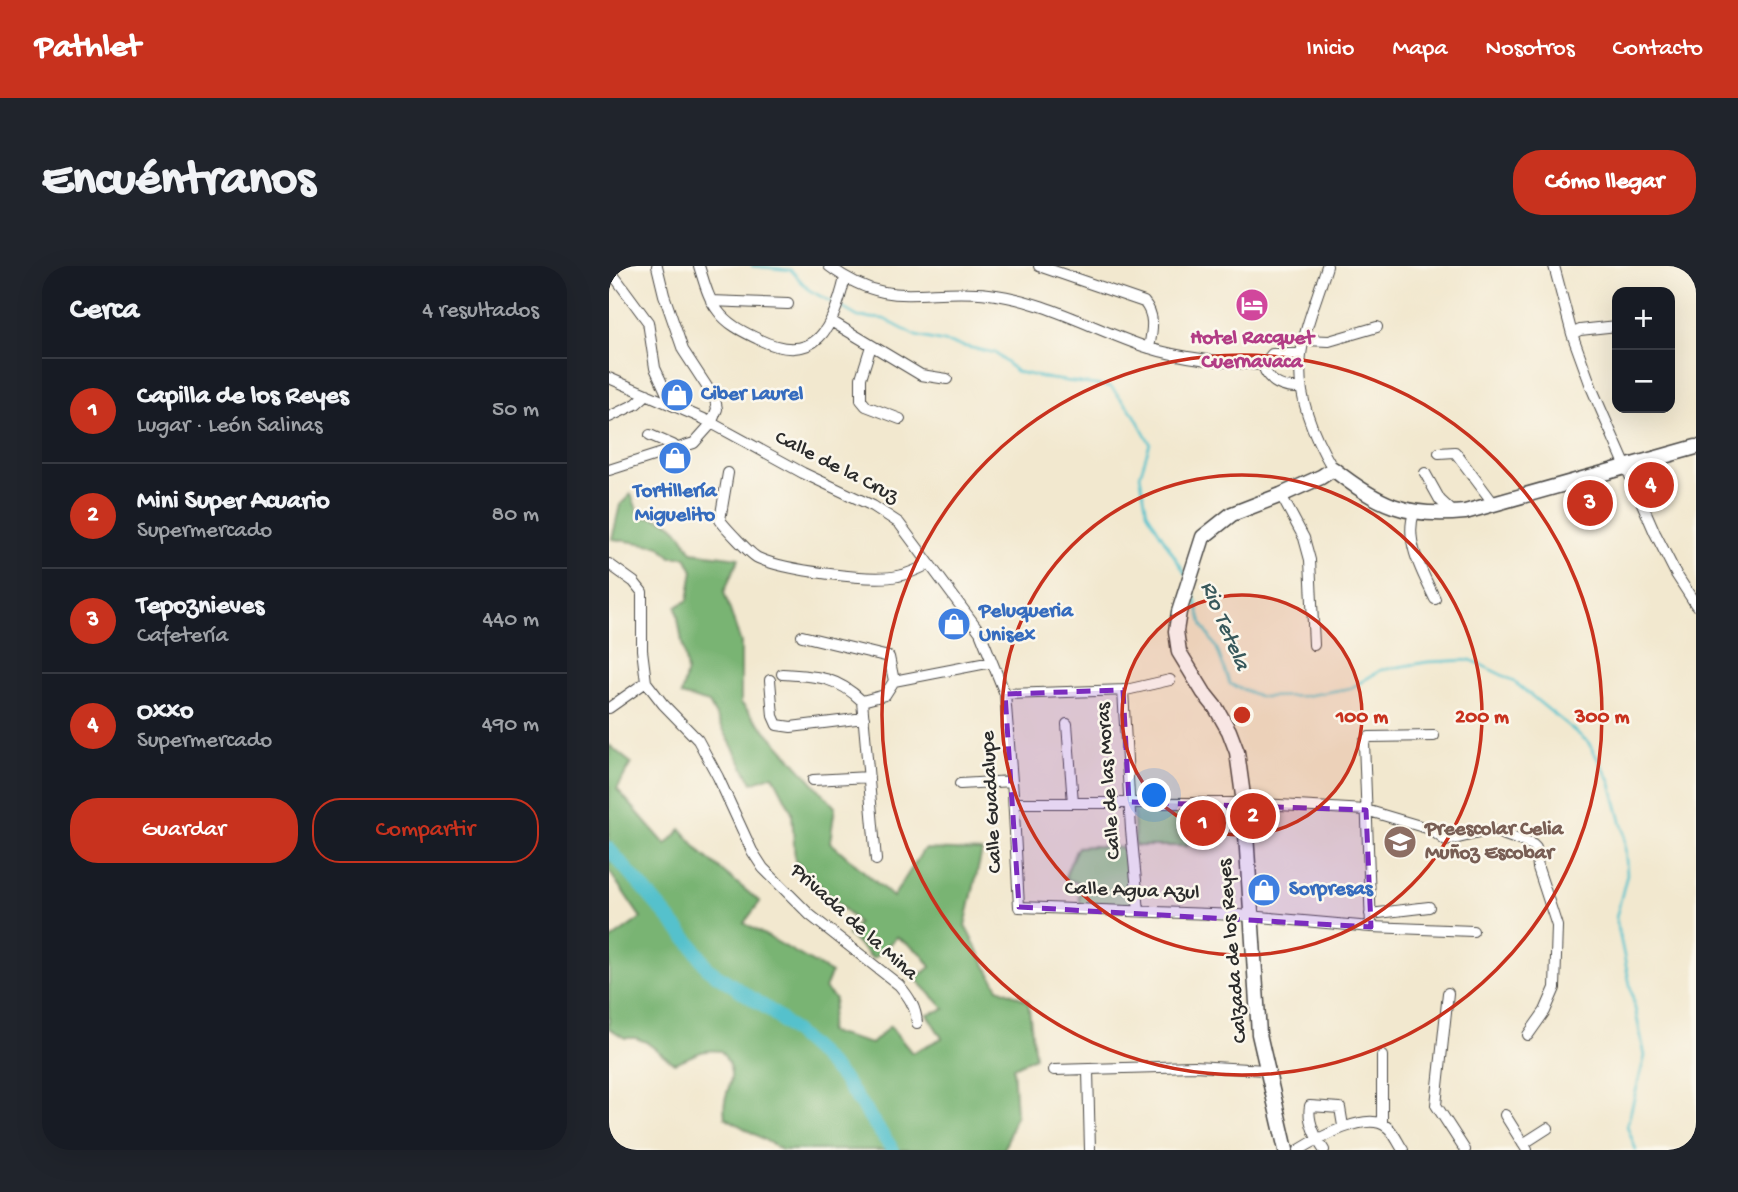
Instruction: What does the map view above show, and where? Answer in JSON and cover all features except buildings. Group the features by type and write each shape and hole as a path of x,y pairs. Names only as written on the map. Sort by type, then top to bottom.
{"street":[{"path":"609,470 694,443 711,424 717,409 715,399 683,350 664,295 659,266"},
{"path":"699,266 711,301 724,318 763,342 784,349 802,348 819,338 840,301 845,278"},
{"path":"829,266 845,278 888,294 980,293 1000,296 1053,312 1149,348 1180,355 1263,365"},
{"path":"1039,266 1144,302 1152,316 1149,348"},
{"path":"1327,266 1301,354 1301,388 1310,422 1333,469 1371,498 1414,513 1454,513 1495,504 1696,447"},
{"path":"1554,266 1572,334 1591,389 1670,564 1696,605"},
{"path":"609,269 647,321 655,368 672,405"},
{"path":"711,301 787,304"},
{"path":"832,319 921,375 947,379"},
{"path":"1305,340 1329,341 1377,327"},
{"path":"1572,334 1580,330 1612,327"},
{"path":"871,346 861,378 861,400 866,406 900,419"},
{"path":"1263,365 1272,354 1301,354"},
{"path":"1263,365 1265,372 1275,383 1287,388 1301,388"},
{"name":"Calle de la Cruz","path":"609,378 711,424 894,519 980,632 1005,694"},
{"path":"609,416 630,408 647,394"},
{"path":"650,435 665,440 677,449"},
{"path":"1439,453 1455,452 1495,504"},
{"name":"Calzada de los Reyes","path":"1286,1150 1259,1034 1244,803 1237,752 1229,731 1179,652 1178,620 1203,537 1232,514 1281,495 1333,469"},
{"path":"728,472 720,520 752,555 760,559 809,570 880,578 911,572 929,564"},
{"path":"1425,474 1440,500 1454,513"},
{"path":"1281,495 1304,538 1310,560 1314,645"},
{"path":"1414,513 1411,525 1413,546 1434,599"},
{"path":"609,564 634,582 642,592 642,650 646,682 609,708"},
{"path":"802,636 890,657 894,681 885,695 862,701"},
{"path":"894,681 992,662"},
{"path":"782,674 832,679 849,688 862,701 876,860"},
{"path":"770,680 773,716 777,725 791,727 864,719"},
{"path":"1005,694 1123,690 1170,680"},
{"name":"Privada de la Mina","path":"646,682 698,740 724,788 752,851 763,868 810,915 899,985 916,1011 917,1023"},
{"name":"Calle de las Moras","path":"1123,690 1129,802 1139,911"},
{"name":"Calle Guadalupe","path":"1005,694 1019,907"},
{"path":"1067,724 1073,803"},
{"path":"1371,927 1366,738 1433,736"},
{"path":"813,780 869,776"},
{"path":"960,784 1012,781"},
{"path":"1014,803 1244,803 1366,810 1430,829 1446,841 1490,830 1505,834 1536,848 1538,868 1557,926 1555,988 1545,1011 1528,1035"},
{"name":"Calle Agua Azul","path":"1019,907 1139,911 1371,927 1473,931"},
{"path":"1370,914 1429,907"},
{"path":"1448,993 1436,1105 1465,1150"},
{"path":"1382,1056 1382,1123"},
{"path":"1054,1070 1194,1066 1266,1070"},
{"path":"1088,1071 1090,1150"},
{"path":"1324,1150 1317,1139 1308,1110 1310,1106 1341,1108 1343,1126"},
{"path":"1505,1115 1525,1147 1548,1128"},
{"path":"1299,1150 1343,1126 1382,1123 1389,1128 1403,1150"}],"highlighted area":[{"path":"1123,690 1129,802 1366,810 1371,927 1019,907 1005,694"}],"green space":[{"path":"631,494 640,517 659,519 672,525 692,552 739,558 724,592 741,643 741,703 835,807 830,842 893,897 924,849 982,851 965,926 998,988 1028,1001 1035,1057 1013,1067 1016,1114 1004,1150 782,1150 725,1117 724,1107 731,1070 721,1051 702,1052 674,1063 646,1042 625,1038 609,1028 609,941 641,918 609,871 609,745 631,763 617,789 666,845 681,829 702,854 760,902 744,923 831,973 825,989 835,999 828,1032 871,1044 890,1026 912,1053 942,1038 927,1014 945,1009 915,978 931,967 922,954 897,937 873,959 848,935 858,923 795,861 792,812 773,775 752,783 709,703 681,695 687,671 676,607 688,600 693,571 686,557 671,557 660,546 612,539 620,505"},
{"path":"1133,805 1187,806 1188,846 1135,846"},
{"path":"1078,847 1126,848 1134,910 1085,909 1080,902 1079,883 1065,877"}],"waterway":[{"name":"Rio Tetela","path":"752,266 791,270 809,290 835,304"},
{"name":"Rio Tetela","path":"841,307 858,317 884,319 916,336 995,353 1017,372 1111,387 1134,414 1150,443 1140,475 1147,512 1186,575"},
{"name":"Rio Tetela","path":"1192,587 1203,626 1217,649 1230,684 1261,697 1305,696 1351,688 1381,670 1427,662 1471,660 1512,680 1588,742 1610,780 1624,832 1627,874 1616,918 1645,1056 1627,1126 1636,1150"},
{"path":"609,849 692,945 708,969 771,1011 843,1079 893,1150"}],"place":[{"name":"Hotel Racquet Cuernavaca","path":"1252,305"},
{"name":"Ciber Laurel","path":"677,395"},
{"name":"Tortillería Miguelito","path":"675,458"},
{"name":"Oxxo","path":"1651,485"},
{"name":"Tepoznieves","path":"1590,503"},
{"name":"Peluqueria Unisex","path":"954,624"},
{"name":"Mini Super Acuario","path":"1253,816"},
{"name":"Capilla de los Reyes","path":"1203,823"},
{"name":"Preescolar Celia Muñoz Escobar","path":"1400,842"},
{"name":"Sorpresas","path":"1264,890"}]}
